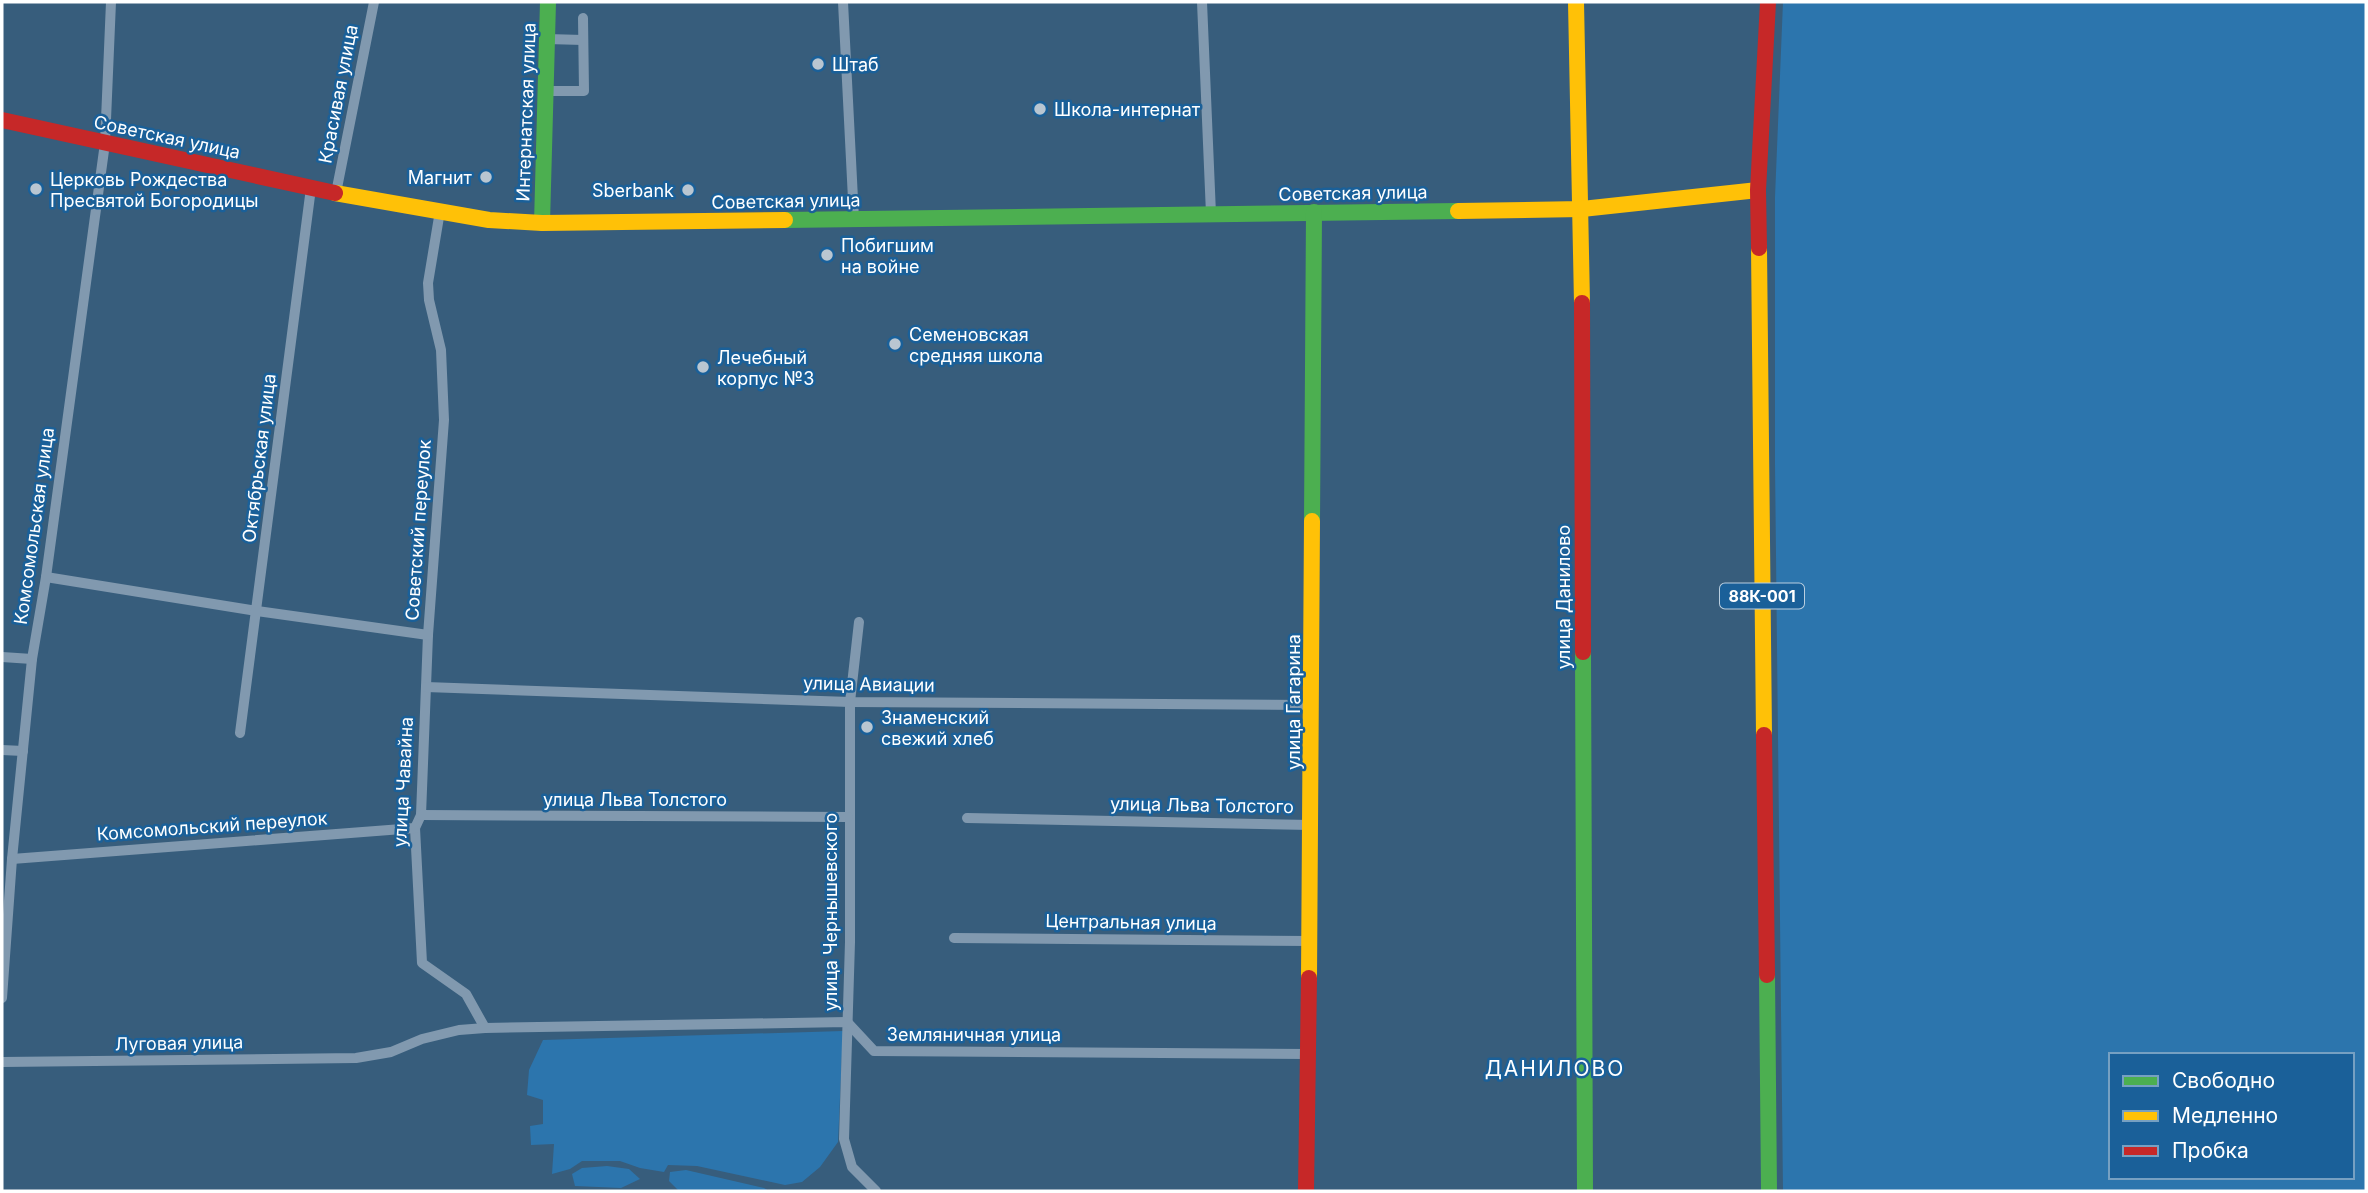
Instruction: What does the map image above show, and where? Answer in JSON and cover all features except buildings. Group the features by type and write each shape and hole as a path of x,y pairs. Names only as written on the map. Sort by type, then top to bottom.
{"main road":[{"name":"Интернатская улица","path":"542,223 548,2"},
{"name":"улица Данилово","path":"1576,2 1581,209 1584,1191"},
{"name":"88К-001","path":"1768,2 1758,190 1769,1191"},
{"name":"Советская улица","path":"2,120 311,188 489,220 542,223 1581,209 1758,190"},
{"name":"улица Гагарина","path":"1306,1191 1314,212"}],"street":[{"name":"Комсомольская улица","path":"2,998 8,867 32,659 46,577 105,143 111,2"},
{"name":"Красивая улица","path":"336,192 374,2"},
{"path":"843,2 854,219"},
{"path":"1202,2 1211,214"},
{"path":"546,91 584,91 583,18"},
{"path":"547,39 583,40"},
{"name":"Октябрьская улица","path":"240,733 311,188"},
{"name":"Советский переулок","path":"46,577 428,635 444,420 441,350 429,300 428,283 440,211"},
{"name":"улица Чернышевского","path":"859,622 850,702 850,942 844,1139 852,1167 876,1191"},
{"name":"улица Чавайна","path":"428,635 421,815 415,828 422,963 466,993 485,1028"},
{"path":"2,657 32,659"},
{"name":"улица Авиации","path":"426,687 850,702 1312,705"},
{"path":"2,750 23,751"},
{"name":"улица Льва Толстого","path":"421,815 848,817"},
{"name":"улица Льва Толстого","path":"967,818 1311,825"},
{"name":"Комсомольский переулок","path":"8,867 415,828"},
{"name":"Центральная улица","path":"954,938 1309,941"},
{"path":"485,1028 847,1022"},
{"name":"Земляничная улица","path":"847,1022 874,1051 1307,1054"},
{"name":"Луговая улица","path":"2,1062 356,1058 391,1052 422,1039 459,1030 485,1028"}],"shaded area":[{"path":"1783,2 2366,2 2366,1191 1783,1191 1775,465 1775,197"},
{"path":"843,1031 838,1142 820,1167 802,1182 785,1185 697,1166 668,1165 664,1172 620,1161 582,1161 570,1169 552,1174 554,1144 531,1145 530,1126 543,1124 543,1100 527,1095 529,1070 543,1040"},
{"path":"607,1166 629,1169 640,1179 621,1188 575,1186 572,1174 582,1168"},
{"path":"686,1170 769,1191 679,1191 669,1181 670,1172"}],"traffic: fast":[{"path":"542,223 548,2"},
{"path":"785,220 1458,211"},
{"path":"1312,521 1314,212"},
{"path":"1583,652 1585,1191"},
{"path":"1767,975 1769,1191"}],"traffic: slow":[{"path":"1576,2 1582,303"},
{"path":"1458,211 1582,209 1758,190"},
{"path":"335,193 489,220 542,223 785,220"},
{"path":"1759,248 1764,735"},
{"path":"1309,978 1312,521"}],"traffic: jam":[{"path":"1759,248 1758,190 1768,2"},
{"path":"2,120 335,193"},
{"path":"1582,303 1583,652"},
{"path":"1764,735 1767,975"},
{"path":"1306,1191 1309,978"}],"place":[{"name":"Штаб","path":"818,64"},
{"name":"Школа-интернат","path":"1040,109"},
{"name":"Магнит","path":"486,177"},
{"name":"Церковь Рождества Пресвятой Богородицы","path":"36,189"},
{"name":"Sberbank","path":"688,190"},
{"name":"Побигшим на войне","path":"827,255"},
{"name":"Семеновская средняя школа","path":"895,344"},
{"name":"Лечебный корпус №3","path":"703,367"},
{"name":"Знаменский свежий хлеб","path":"867,727"}],"district":[{"name":"ДАНИЛОВО","path":"1555,1068"}]}
